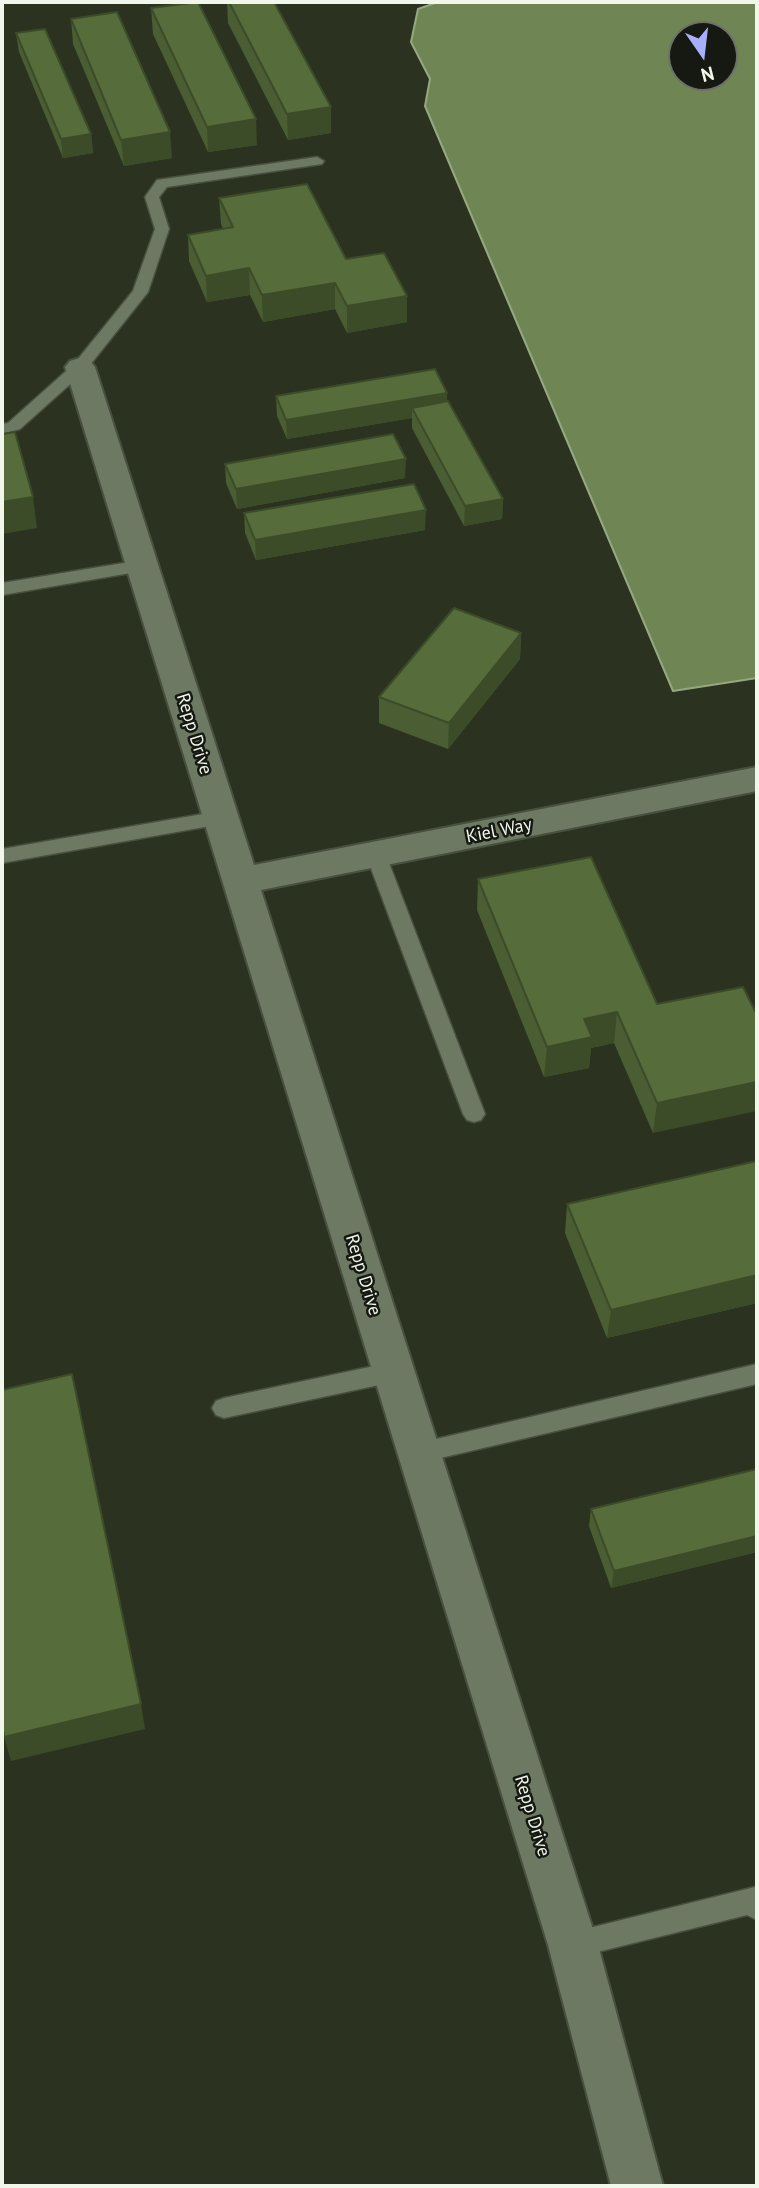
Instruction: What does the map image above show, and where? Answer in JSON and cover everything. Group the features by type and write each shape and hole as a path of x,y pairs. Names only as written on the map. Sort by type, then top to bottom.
{"street":[{"name":"Repp Drive","path":"79,367 573,1945 637,2186"},
{"name":"Kiel Way","path":"240,881 757,779"}],"lane":[{"path":"2,429 14,426 79,367 139,292 162,229 152,197 162,183 317,161"},
{"path":"2,589 142,566"},
{"path":"2,856 220,818"},
{"path":"376,855 474,1114"},
{"path":"224,1408 393,1372"},
{"path":"419,1453 757,1374"},
{"path":"573,1945 755,1900 757,1908"}],"shaded area":[{"path":"438,2 757,2 757,678 673,691 425,106 430,79 411,42 418,9"}],"building":[{"path":"198,2 256,119 207,127 151,8"},
{"path":"229,2 274,2 331,107 287,114"},
{"path":"117,12 170,132 121,140 71,19"},
{"path":"45,29 91,134 61,139 16,33"},
{"path":"307,184 346,259 384,253 407,296 347,306 335,283 262,295 249,268 206,276 188,235 233,227 219,198"},
{"path":"435,369 447,393 286,420 276,396"},
{"path":"448,401 503,499 465,506 412,408"},
{"path":"15,432 33,497 2,502 2,434"},
{"path":"393,434 406,459 236,489 225,464"},
{"path":"414,484 426,510 255,540 244,513"},
{"path":"454,608 521,633 449,723 379,697"},
{"path":"591,857 657,1004 743,987 757,1015 757,1082 657,1103 617,1012 584,1019 592,1037 547,1047 478,879"},
{"path":"757,1161 757,1275 611,1310 567,1204"},
{"path":"72,1374 141,1704 4,1737 2,1390"},
{"path":"757,1469 757,1536 614,1571 591,1509"}]}
